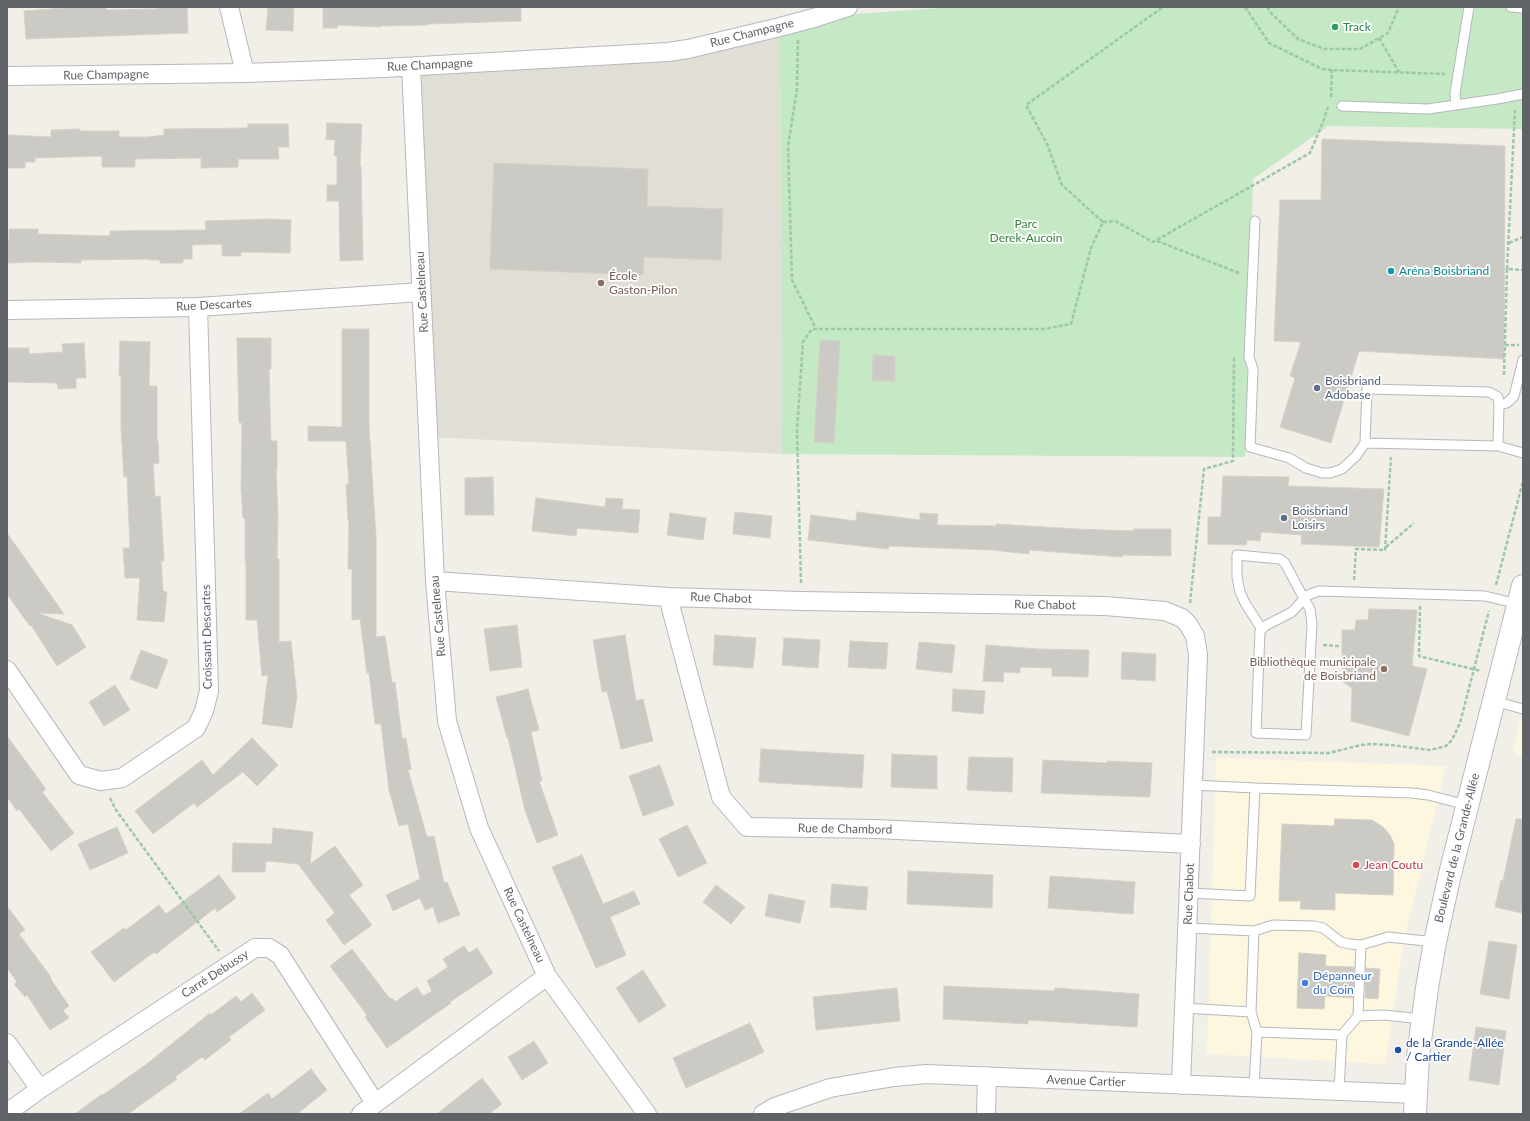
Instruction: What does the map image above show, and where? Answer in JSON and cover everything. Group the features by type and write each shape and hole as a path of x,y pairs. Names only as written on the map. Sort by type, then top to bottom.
{"street":[{"path":"229,7 245,73"},
{"name":"Rue Champagne","path":"7,76 245,73 411,67 668,52 688,49 795,23 815,12 848,7"},
{"name":"Rue Castelneau","path":"411,67 435,581 447,721 480,828 547,976 647,1114"},
{"name":"Rue Descartes","path":"7,310 198,307 421,292"},
{"name":"Croissant Descartes","path":"7,670 79,775 101,781 122,778 196,728 204,711 209,691 198,307"},
{"name":"Rue Chabot","path":"435,581 668,596 801,601 1105,606 1165,611 1174,614 1188,624 1196,636 1198,655 1181,1085"},
{"name":"Boulevard de la Grande-Allée","path":"1415,1104 1422,1019 1435,942 1467,805 1521,595"},
{"name":"Rue de Chambord","path":"668,596 721,797 747,827 876,829 1191,844"},
{"name":"Carré Debussy","path":"7,1113 40,1089 255,948 269,948 280,955 375,1103"},
{"path":"361,1114 547,976"},
{"path":"7,1043 40,1089"},
{"name":"Avenue Cartier","path":"763,1114 775,1107 830,1088 894,1077 926,1074 1339,1091 1415,1104"},
{"path":"986,1114 987,1076"}],"lane":[{"path":"1456,105 1455,93 1469,7"},
{"path":"1511,7 1523,8"},
{"path":"1342,106 1415,109 1456,105 1523,94"},
{"path":"1255,221 1249,357 1252,370 1250,447 1289,458 1306,468 1322,473 1330,473 1342,469 1356,456 1365,443 1367,389 1489,392 1498,397 1498,446"},
{"path":"1499,405 1507,403 1514,396 1523,360"},
{"path":"1365,443 1498,446 1523,453"},
{"path":"1237,555 1280,559 1285,563 1310,609 1312,624 1306,735 1256,733 1259,638 1261,628 1245,603 1240,592 1237,577 1237,555"},
{"path":"1261,628 1289,614 1308,595 1319,591 1485,596 1521,595"},
{"path":"1494,701 1523,708"},
{"path":"1193,785 1428,794 1467,805"},
{"path":"1189,894 1250,896 1255,788"},
{"path":"1188,928 1254,931 1274,925 1314,926 1323,928 1341,942 1361,945 1388,937 1435,942"},
{"path":"1254,931 1251,1012 1257,1032 1254,1087"},
{"path":"1339,1091 1342,1035 1358,1016 1361,945"},
{"path":"1184,1008 1251,1012"},
{"path":"1358,1016 1384,1015 1422,1019"},
{"path":"1257,1032 1342,1035"}],"path":[{"path":"1163,7 1026,105 1047,144 1062,185 1103,222 1115,221 1153,242 1310,153 1332,95 1332,70"},
{"path":"1245,7 1269,43 1322,69 1458,74"},
{"path":"1267,7 1271,13 1298,39 1324,49 1360,49 1388,32 1398,7"},
{"path":"795,23 798,44 797,89 788,146 792,280 816,329"},
{"path":"1379,38 1399,72"},
{"path":"1504,376 1507,269 1514,122"},
{"path":"801,601 797,430 803,342 812,329 1044,329 1071,324 1091,248 1103,222"},
{"path":"1509,243 1523,237"},
{"path":"1157,240 1240,272 1239,280"},
{"path":"1507,269 1523,270"},
{"path":"1505,345 1519,345"},
{"path":"1188,624 1204,469 1233,461 1234,351"},
{"path":"1385,548 1390,472"},
{"path":"1496,586 1523,481"},
{"path":"1354,582 1356,549 1385,550 1385,548 1414,523"},
{"path":"1420,605 1419,656 1481,671"},
{"path":"1214,752 1329,753 1361,745 1372,744 1424,750 1441,748 1452,740 1456,732 1490,608"},
{"path":"101,781 116,810 229,965"}],"shaded area":[{"name":"École Gaston-Pilon","path":"780,27 782,454 428,437 411,67 668,52"},
{"path":"1523,709 1523,759 1513,750"},
{"path":"1216,758 1446,766 1404,940 1385,1064 1207,1054"}],"green space":[{"name":"Parc Derek-Aucoin","path":"941,7 1523,7 1523,129 1328,126 1253,179 1245,457 782,454 780,27 817,17"}],"building":[{"path":"106,7 106,10 187,7 188,33 26,39 24,11"},
{"path":"268,7 294,7 293,31 266,30"},
{"path":"323,7 521,7 521,21 381,27 337,25 337,28 323,28"},
{"path":"327,123 362,124 360,166 363,260 340,261 339,201 327,201 327,185 337,185 337,156 334,156 335,140 326,139"},
{"path":"248,124 288,124 289,147 278,147 279,159 238,159 238,167 201,168 201,158 135,159 135,167 102,167 102,156 35,158 35,162 25,162 25,168 7,168 7,135 51,137 51,130 80,129 80,131 119,131 119,137 148,137 164,135 164,129 248,128"},
{"name":"Aréna Boisbriand","path":"1322,139 1505,146 1504,359 1359,351 1331,443 1280,427 1295,378 1290,376 1301,342 1274,341 1280,200 1321,200"},
{"path":"494,163 648,169 647,206 723,209 721,260 644,257 643,275 490,269"},
{"path":"269,219 291,220 290,253 241,252 241,256 222,256 222,244 192,245 192,259 183,259 183,263 160,263 160,260 149,259 81,260 81,263 7,263 7,241 9,241 9,229 38,229 38,234 110,236 110,231 206,230 205,221"},
{"path":"342,329 369,329 369,427 376,537 376,637 385,636 392,683 395,682 402,738 406,738 411,769 408,770 427,837 434,836 444,883 447,882 460,915 438,923 433,907 425,910 420,898 393,911 386,895 420,879 408,824 399,826 389,790 381,724 375,724 369,673 367,673 360,619 352,620 352,569 348,569 349,520 346,484 349,484 346,441 308,441 308,426 342,427"},
{"path":"237,338 271,338 271,369 269,369 271,441 277,441 276,470 278,516 277,559 279,559 279,642 291,641 297,697 292,728 262,724 268,675 262,676 257,620 246,620 245,518 243,518 241,489 242,423 239,423"},
{"path":"820,340 840,341 834,443 814,442"},
{"path":"120,341 150,342 149,386 157,386 157,441 159,463 153,464 155,497 160,496 164,561 161,561 163,591 167,592 164,622 137,620 140,578 125,578 123,548 130,548 127,476 124,477 121,428 121,376 119,376"},
{"path":"84,343 86,378 76,378 76,388 58,389 57,383 7,382 7,348 29,348 29,354 63,352 62,344"},
{"path":"873,355 895,356 895,381 872,381"},
{"path":"1223,476 1289,477 1288,486 1384,489 1379,547 1301,544 1302,535 1261,532 1260,541 1247,540 1246,545 1208,544 1208,517 1221,517"},
{"path":"493,477 494,515 465,515 465,478"},
{"path":"536,498 605,507 606,498 623,499 622,509 640,510 638,533 577,528 576,536 532,531"},
{"path":"735,512 772,516 770,538 733,534"},
{"path":"857,512 920,520 920,513 938,514 937,525 996,526 996,524 1134,531 1134,529 1171,529 1171,556 1122,555 1122,557 1029,550 1029,554 992,550 889,546 888,549 808,540 811,515 856,521"},
{"path":"670,513 706,518 703,540 667,535"},
{"path":"7,533 64,614 40,614 72,625 86,647 57,666 31,625 30,626 7,594"},
{"path":"1369,609 1417,610 1412,666 1427,669 1409,736 1351,721 1352,688 1342,681 1342,630 1355,630 1356,620 1368,620"},
{"path":"517,625 522,667 490,671 484,629"},
{"path":"625,635 636,701 643,699 653,741 621,749 607,691 602,692 593,640"},
{"path":"715,635 756,638 753,668 713,665"},
{"path":"784,638 820,640 818,668 782,665"},
{"path":"850,641 888,643 886,669 848,667"},
{"path":"919,642 955,645 952,673 916,669"},
{"path":"986,645 1038,649 1089,650 1088,677 1052,676 1052,668 1020,667 1020,673 1004,672 1003,682 983,681"},
{"path":"141,650 168,660 157,689 130,679"},
{"path":"1122,652 1156,654 1155,681 1121,679"},
{"path":"115,685 130,710 104,726 89,702"},
{"path":"528,689 539,730 531,732 542,781 539,781 558,835 537,843 525,810 508,738 496,697"},
{"path":"953,689 985,691 983,714 952,711"},
{"path":"7,736 46,789 42,792 74,833 51,851 19,809 17,811 7,797"},
{"path":"252,738 278,765 257,786 243,772 197,807 194,803 153,834 135,811 202,760 213,775"},
{"path":"761,749 864,755 862,788 759,782"},
{"path":"892,754 937,756 937,789 891,787"},
{"path":"969,757 1013,758 1012,792 967,790"},
{"path":"1043,760 1107,763 1107,761 1152,763 1150,797 1041,793"},
{"path":"660,765 674,805 643,816 629,776"},
{"path":"1335,819 1372,820 1383,827 1390,835 1394,844 1393,895 1335,893 1335,910 1300,909 1301,901 1279,901 1282,824 1334,826"},
{"path":"1516,819 1523,819 1523,905 1521,913 1495,907 1501,880 1503,881"},
{"path":"687,825 707,863 678,877 659,839"},
{"path":"117,827 128,853 90,870 78,844"},
{"path":"273,828 313,832 310,864 335,846 363,885 349,895 372,925 344,945 326,920 335,913 298,864 266,861 265,872 232,872 233,843 272,844"},
{"path":"582,855 603,904 634,891 640,904 610,917 626,955 596,968 552,867"},
{"path":"908,871 993,875 992,908 907,904"},
{"path":"219,875 236,898 217,912 215,908 156,954 154,952 114,982 91,952 124,928 126,930 159,905 166,914"},
{"path":"1050,876 1135,882 1133,914 1048,908"},
{"path":"832,884 868,887 866,910 830,907"},
{"path":"716,885 745,907 731,924 703,902"},
{"path":"769,894 805,901 800,923 765,916"},
{"path":"7,906 25,930 19,934 51,977 50,978 69,1006 63,1010 69,1018 50,1030 27,995 25,997 14,984 17,982 7,968"},
{"path":"1489,941 1517,945 1509,999 1480,994"},
{"path":"464,946 469,953 477,948 493,973 387,1048 365,1017 367,1015 330,966 352,949 390,999 392,998 395,1002 417,987 423,996 432,991 427,981 448,967 443,959"},
{"path":"1299,953 1326,955 1325,966 1354,967 1353,998 1325,996 1324,1009 1297,1008"},
{"path":"1366,968 1380,969 1378,999 1365,998"},
{"path":"643,970 666,1006 639,1023 616,988"},
{"path":"944,986 1055,991 1055,988 1139,994 1137,1027 1028,1020 1028,1024 943,1019"},
{"path":"897,988 900,1021 816,1030 813,997"},
{"path":"252,993 265,1010 229,1037 231,1040 205,1060 202,1057 175,1077 177,1079 128,1114 75,1114 148,1063 210,1013 211,1015 236,996 241,1002"},
{"path":"750,1023 764,1052 686,1088 673,1058"},
{"path":"1476,1027 1506,1031 1499,1085 1469,1080"},
{"path":"534,1041 548,1063 522,1080 508,1057"},
{"path":"311,1069 327,1090 297,1114 239,1114 268,1093 272,1099"},
{"path":"482,1078 502,1104 489,1114 437,1114"}],"place":[{"name":"Track","path":"1335,27"},
{"name":"Aréna Boisbriand","path":"1391,271"},
{"name":"École Gaston-Pilon","path":"601,283"},
{"name":"Boisbriand Adobase","path":"1317,388"},
{"name":"Boisbriand Loisirs","path":"1284,518"},
{"name":"Bibliothèque municipale de Boisbriand","path":"1384,669"},
{"name":"Jean Coutu","path":"1356,865"},
{"name":"Dépanneur du Coin","path":"1305,983"},
{"name":"de la Grande-Allée / Cartier","path":"1398,1050"}]}
